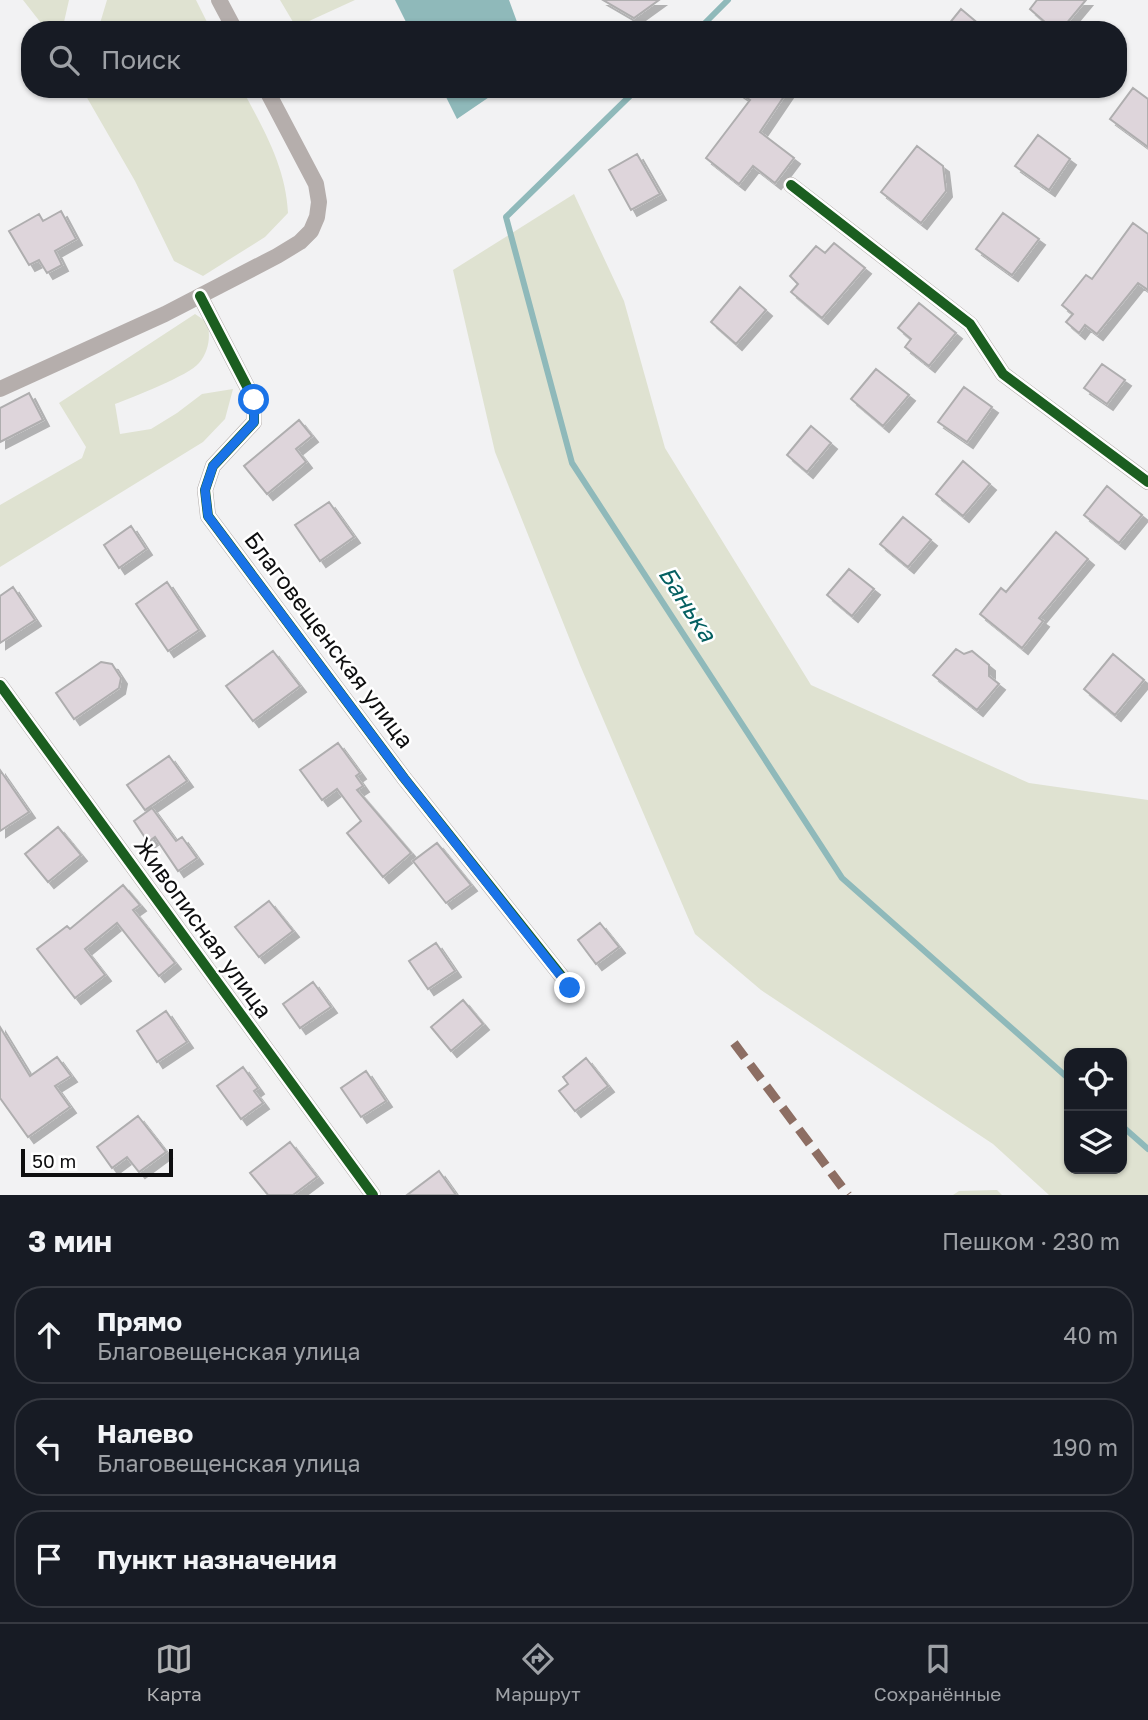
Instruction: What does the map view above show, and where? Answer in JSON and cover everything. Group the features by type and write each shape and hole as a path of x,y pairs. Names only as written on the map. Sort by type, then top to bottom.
{"street":[{"path":"219,0 230,21"},
{"path":"0,389 200,296 300,242 311,231 319,202 316,184 271,98"},
{"path":"791,185 970,324 1003,374 1148,482"},
{"name":"Благовещенская улица","path":"200,296 254,400 254,422 213,466 205,490 208,516 404,778 570,988"},
{"name":"Живописная улица","path":"0,685 373,1195"}],"green space":[{"path":"23,0 69,0 64,21 39,21"},
{"path":"107,0 196,0 206,21 101,21"},
{"path":"280,0 355,0 309,21 292,21"},
{"path":"87,98 247,98 278,164 288,213 265,237 203,276 174,261 135,181"},
{"path":"574,194 624,301 665,448 811,685 1029,783 1148,800 1148,1195 1049,1195 993,1144 761,990 695,934 580,665 495,452 453,270"},
{"path":"195,314 207,322 209,338 205,354 199,363 184,374 115,404 120,434 151,429 202,394 233,389 225,419 203,442 0,567 0,505 82,458 86,447 59,403"},
{"path":"997,1190 1002,1195 953,1195 959,1191"}],"water":[{"path":"395,0 509,0 517,21 406,21"},
{"path":"446,98 488,98 457,119"}],"building":[{"path":"603,0 659,0 634,18"},
{"path":"1037,0 1086,0 1068,21 1044,21 1030,9"},
{"path":"961,9 975,21 951,21"},
{"path":"1133,88 1148,99 1148,147 1110,119"},
{"path":"747,98 783,98 760,132 794,158 775,183 753,166 739,184 706,158 750,100"},
{"path":"1038,135 1070,159 1049,190 1015,166"},
{"path":"917,146 943,166 946,191 921,223 881,192"},
{"path":"637,154 660,194 631,210 609,170"},
{"path":"61,211 76,239 55,251 62,265 47,273 39,260 29,265 9,231 39,214 43,221"},
{"path":"1003,213 1039,239 1012,275 976,249"},
{"path":"1133,223 1148,234 1148,290 1138,283 1097,334 1085,325 1079,333 1066,322 1073,314 1062,305 1086,275 1092,279"},
{"path":"834,243 865,268 822,318 791,292 798,284 790,276 816,246 825,253"},
{"path":"740,287 766,310 736,344 711,322"},
{"path":"919,303 956,333 929,366 905,347 911,339 898,328"},
{"path":"1102,364 1125,380 1107,404 1084,388"},
{"path":"876,369 909,395 883,426 851,399"},
{"path":"964,387 992,407 967,442 938,422"},
{"path":"29,393 43,420 0,442 0,408"},
{"path":"299,420 312,436 296,449 306,462 267,494 244,466"},
{"path":"811,426 831,443 807,472 787,455"},
{"path":"963,461 990,484 963,516 936,494"},
{"path":"1107,486 1142,515 1119,543 1084,515"},
{"path":"329,502 354,537 320,561 295,525"},
{"path":"903,517 931,540 908,567 880,544"},
{"path":"131,526 146,549 119,568 104,545"},
{"path":"1056,532 1088,559 1039,618 1043,621 1022,648 980,614 1001,588 1006,592"},
{"path":"849,569 874,589 852,616 827,595"},
{"path":"167,582 199,630 168,651 136,604"},
{"path":"13,587 35,620 0,643 0,596"},
{"path":"956,649 964,654 972,651 989,665 989,676 999,684 977,710 933,675"},
{"path":"273,651 300,686 253,721 226,686"},
{"path":"1113,654 1144,680 1115,715 1084,689"},
{"path":"101,662 112,664 121,678 119,688 74,719 56,693"},
{"path":"338,743 360,773 356,776 363,786 357,790 411,853 383,877 347,833 361,821 337,789 322,800 300,770"},
{"path":"169,756 187,781 145,810 127,785"},
{"path":"0,770 29,812 0,831"},
{"path":"152,808 176,841 182,837 197,858 178,871 155,837 148,842 134,821"},
{"path":"58,827 81,855 48,882 25,854"},
{"path":"437,843 471,885 446,903 413,861"},
{"path":"123,885 140,905 133,910 175,963 159,976 117,923 85,949 105,975 75,998 37,949 67,926 70,929"},
{"path":"269,901 293,931 259,957 235,927"},
{"path":"600,923 619,947 596,964 578,940"},
{"path":"436,943 455,971 428,989 409,961"},
{"path":"313,982 331,1007 300,1028 283,1004"},
{"path":"463,1000 483,1024 451,1051 431,1027"},
{"path":"166,1011 187,1042 157,1062 137,1031"},
{"path":"0,1027 30,1076 57,1057 71,1076 55,1086 70,1107 28,1137 0,1098"},
{"path":"586,1058 608,1086 575,1111 559,1091 568,1084 563,1077"},
{"path":"243,1067 258,1088 254,1091 263,1103 241,1119 217,1086"},
{"path":"366,1071 386,1101 361,1117 341,1088"},
{"path":"138,1116 166,1152 139,1172 127,1157 112,1168 97,1147"},
{"path":"290,1142 317,1177 293,1195 268,1195 250,1173"},
{"path":"439,1171 456,1195 407,1195"}],"waterway":[{"name":"Банька","path":"707,21 728,0"},
{"name":"Банька","path":"628,98 506,217 572,463 842,878 1064,1075"},
{"name":"Банька","path":"1127,1130 1148,1149"}],"marked path":[{"path":"734,1043 848,1195"}],"cycle path":[{"path":"791,185 970,324 1003,374 1148,482"},
{"path":"200,296 254,400 254,422 213,466 205,490 208,516 404,778 571,988"},
{"path":"0,685 373,1195"}],"route":[{"path":"254,400 254,422 213,466 205,490 208,516 404,778 570,988"}]}
